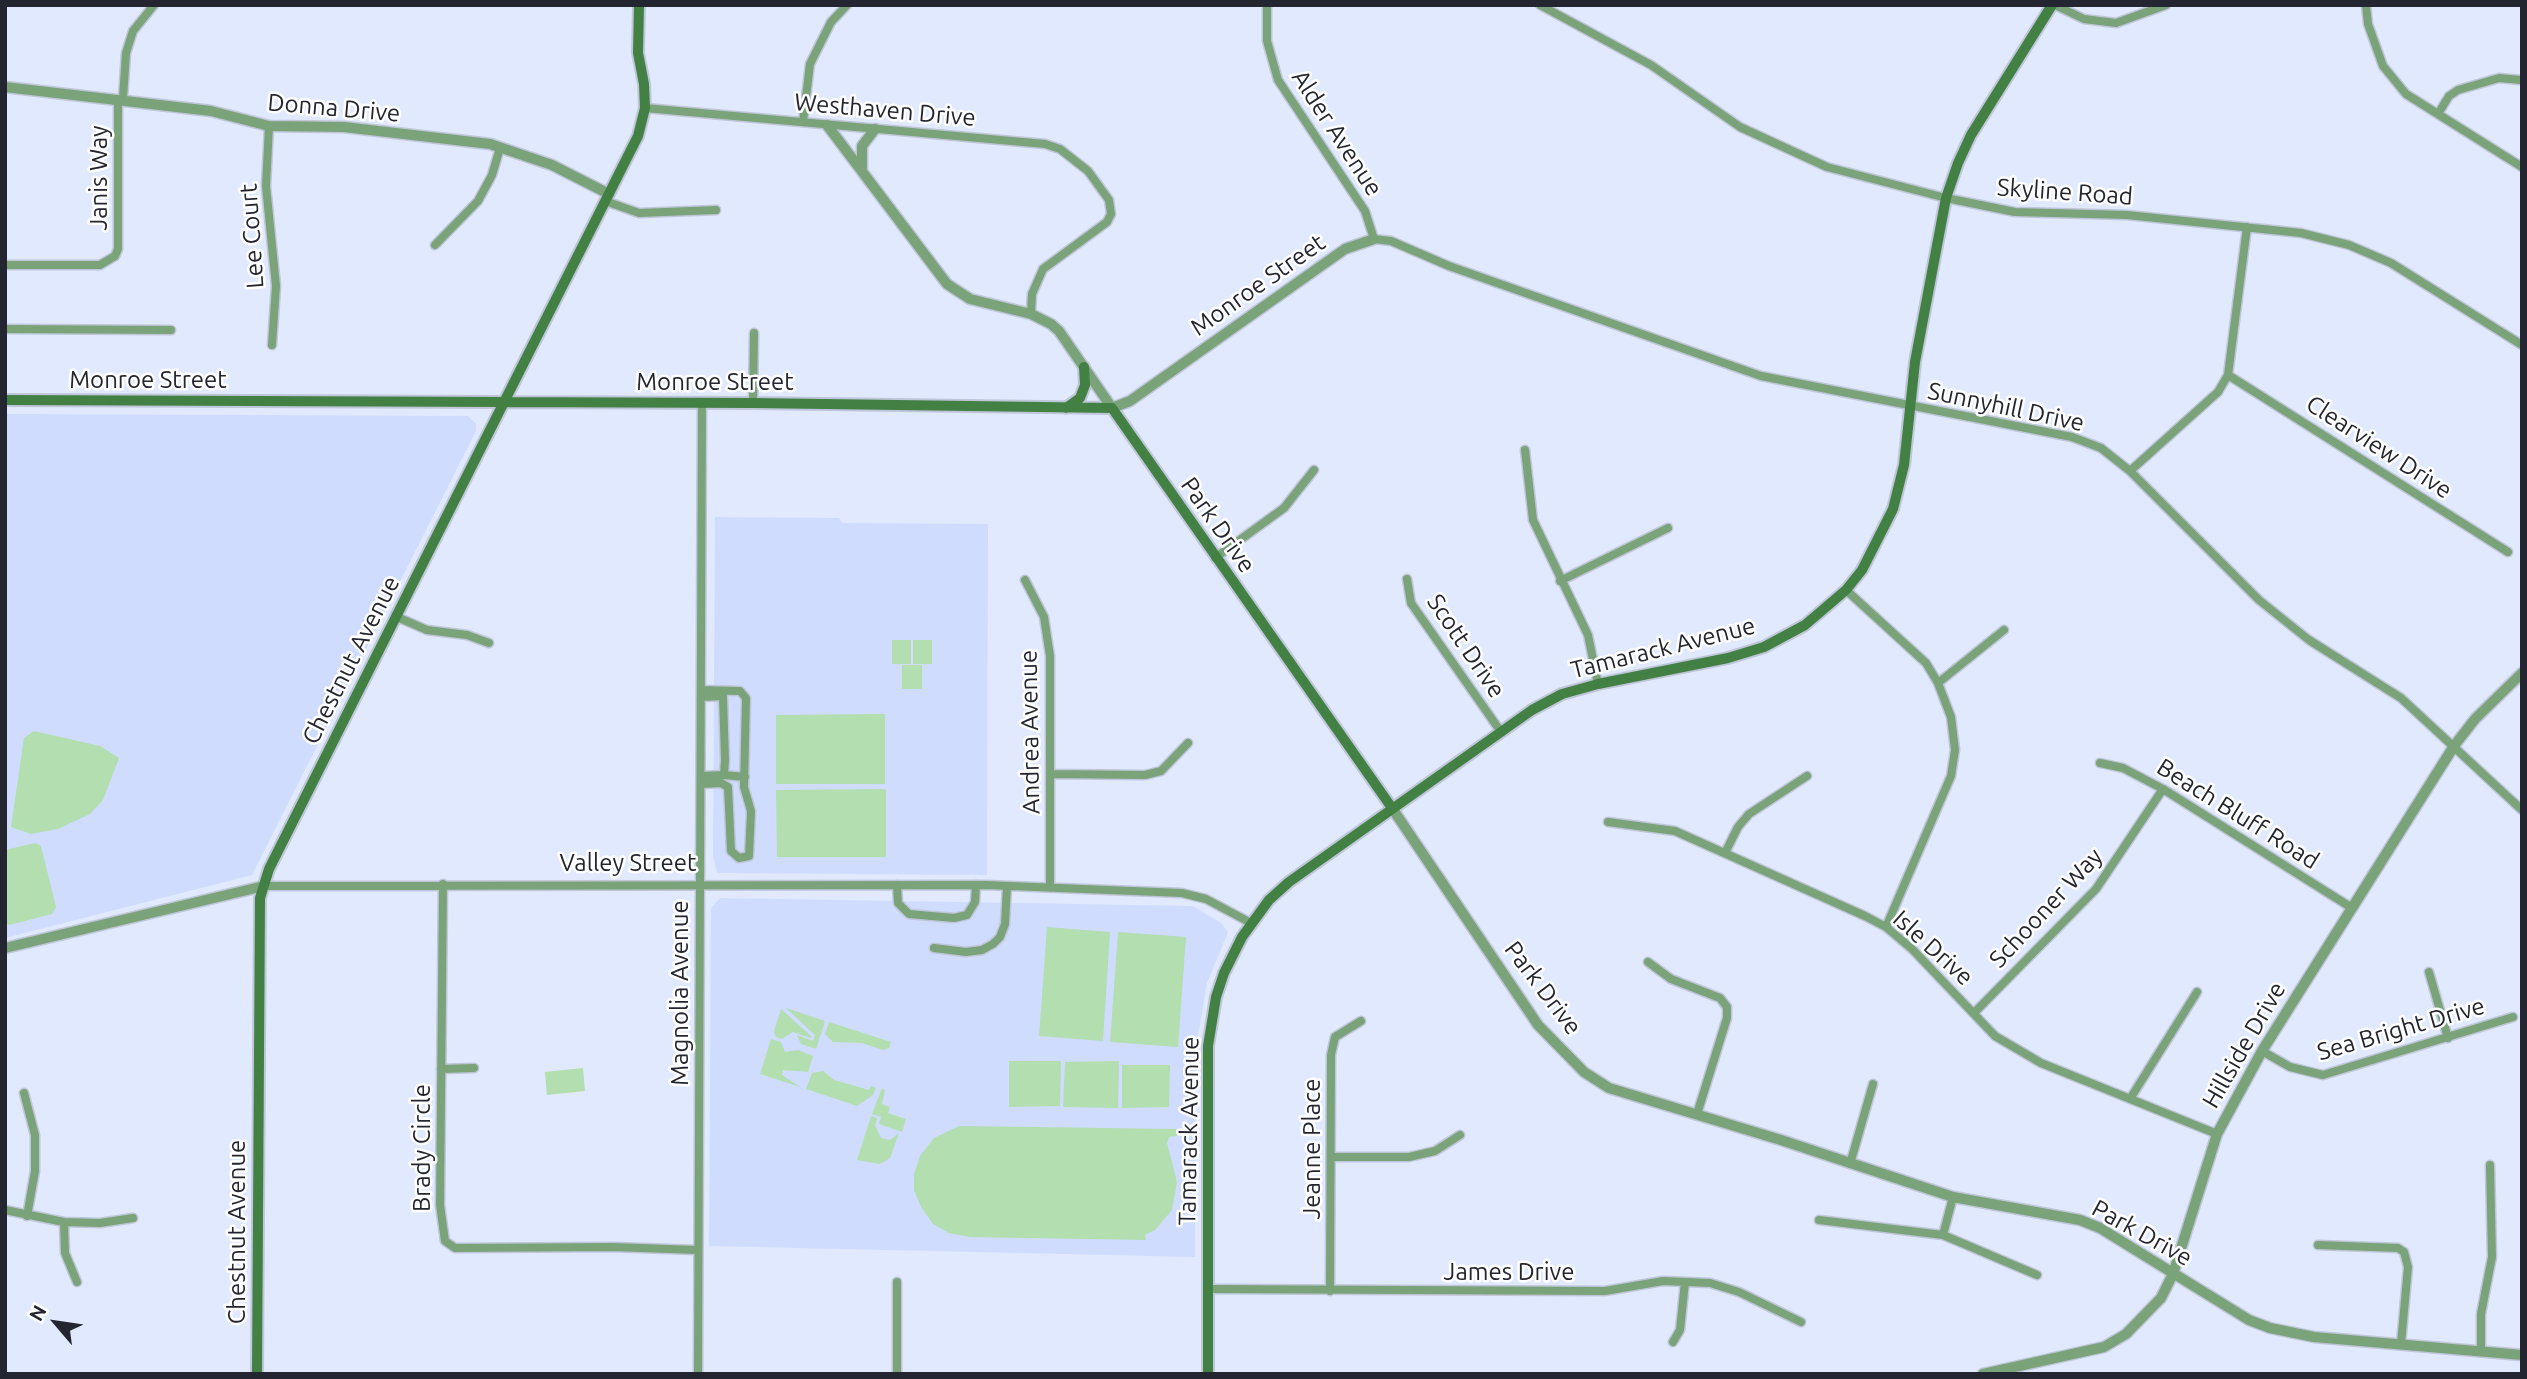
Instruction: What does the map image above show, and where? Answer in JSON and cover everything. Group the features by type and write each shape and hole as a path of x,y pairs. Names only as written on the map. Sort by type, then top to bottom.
{"main road":[{"name":"Chestnut Avenue","path":"257,1374 260,898 269,869 638,136 645,108 638,53 639,5"},
{"name":"Tamarack Avenue","path":"1208,1374 1208,1045 1224,973 1251,923 1289,882 1501,732 1562,694 1598,684 1728,658 1764,647 1805,625 1846,590 1862,570 1893,509 1904,465 1910,407 1946,198 1971,135 2054,5"},
{"path":"1066,408 1080,397 1085,385 1084,367"},
{"name":"Monroe Street","path":"5,400 504,404 702,402 1112,408"},
{"name":"Park Drive","path":"1112,408 1392,808"}],"street":[{"name":"Janis Way","path":"5,265 100,265 115,256 118,249 121,99 126,53 133,31 154,5"},
{"path":"803,122 810,64 831,22 848,5"},
{"name":"Alder Avenue","path":"1267,5 1267,41 1278,80 1365,211 1374,239"},
{"name":"Skyline Road","path":"1540,5 1651,65 1762,139 1827,167 1946,198 2015,212 2127,215 2301,233 2349,244 2392,263 2522,345"},
{"path":"2054,5 2073,16 2108,23 2136,18 2166,5"},
{"path":"2365,5 2368,24 2383,66 2406,94 2522,167"},
{"path":"2438,114 2449,96 2458,90 2499,78 2521,80"},
{"name":"Donna Drive","path":"5,87 211,111 269,126 344,127 490,144 552,165 607,197"},
{"name":"Westhaven Drive","path":"645,108 1045,144 1079,161 1109,200 1111,214 1107,222 1043,270 1032,294 1031,314"},
{"name":"Park Drive","path":"827,125 947,284 970,299 1031,314 1059,331 1112,408"},
{"name":"Lee Court","path":"269,126 266,186 276,286 272,345"},
{"path":"862,168 862,146 875,129"},
{"path":"435,245 478,201 492,175 500,148"},
{"path":"607,197 639,213 716,210"},
{"path":"2130,471 2218,392 2228,375 2247,227"},
{"name":"Sunnyhill Drive","path":"1374,239 1391,242 1724,366 1770,379 2071,437 2101,448 2130,471 2259,600 2309,640 2401,698 2522,810"},
{"name":"Monroe Street","path":"1112,408 1130,401 1345,249 1374,239"},
{"path":"5,329 171,330"},
{"path":"754,333 754,403"},
{"name":"Clearview Drive","path":"2228,375 2508,552"},
{"name":"Magnolia Avenue","path":"698,1374 702,402"},
{"path":"1525,450 1533,520 1588,635 1598,684"},
{"path":"1215,558 1284,509 1314,470"},
{"path":"1560,581 1668,527"},
{"name":"Scott Drive","path":"1407,579 1411,603 1501,732"},
{"name":"Andrea Avenue","path":"1024,580 1044,617 1050,656 1050,888"},
{"path":"1846,590 1926,663 1938,683 1951,717 1955,750 1951,776 1886,927"},
{"path":"397,617 427,630 467,635 489,643"},
{"path":"1938,683 2004,630"},
{"name":"Hillside Drive","path":"1983,1374 2104,1347 2144,1317 2161,1298 2173,1274 2217,1134 2262,1051 2454,746 2475,719 2522,673"},
{"path":"701,694 740,691 746,698 744,787 751,811 749,856 740,858 730,851 727,787 721,783 701,780"},
{"path":"701,694 723,696 724,775"},
{"path":"1051,774 1145,775 1161,771 1188,743"},
{"name":"Beach Bluff Road","path":"2100,763 2123,768 2163,789 2352,908"},
{"path":"701,780 724,775 745,777"},
{"path":"1726,853 1738,827 1749,814 1807,776"},
{"name":"Schooner Way","path":"1974,1013 2096,889 2163,789"},
{"name":"Park Drive","path":"1392,808 1538,1024 1584,1072 1609,1088 1953,1197 2080,1220 2100,1228 2249,1320 2270,1328 2314,1337 2522,1355"},
{"name":"Isle Drive","path":"1608,822 1675,831 1886,927 1912,949 1995,1037 2040,1063 2217,1134"},
{"name":"Brady Circle","path":"443,884 440,1205 445,1241 456,1248 612,1247 697,1250"},
{"path":"897,885 898,903 909,914 954,918 967,915 975,902 976,885"},
{"name":"Valley Street","path":"5,948 264,886 1007,886 1182,893 1206,899 1251,923"},
{"path":"934,948 966,952 982,950 993,944 1000,937 1005,924 1007,886"},
{"path":"1648,962 1660,973 1720,998 1727,1007 1727,1018 1698,1114"},
{"path":"2428,972 2448,1038"},
{"path":"2130,1099 2197,992"},
{"name":"Sea Bright Drive","path":"2262,1051 2290,1067 2323,1075 2513,1017"},
{"name":"Jeanne Place","path":"1331,1291 1331,1055 1335,1037 1361,1021"},
{"path":"441,1069 474,1068"},
{"path":"1850,1164 1873,1084"},
{"path":"24,1093 35,1135 35,1171 27,1216"},
{"path":"1331,1157 1409,1157 1435,1151 1460,1135"},
{"path":"2481,1352 2481,1314 2493,1258 2490,1165"},
{"path":"1943,1235 1953,1197"},
{"path":"5,1210 64,1222 100,1223 133,1218"},
{"path":"1819,1220 1943,1235 2037,1275"},
{"path":"64,1222 65,1253 77,1282"},
{"path":"2318,1245 2398,1248 2404,1252 2408,1267 2401,1344"},
{"name":"James Drive","path":"1208,1289 1605,1291 1663,1281 1710,1283 1739,1292 1801,1322"},
{"path":"897,1282 897,1374"},
{"path":"1673,1342 1680,1330 1685,1282"}],"shaded area":[{"path":"5,414 468,416 476,424 476,431 252,875 5,938"},
{"path":"715,517 839,518 842,523 988,524 987,875 717,873 713,855"},
{"path":"720,898 1193,906 1221,923 1228,932 1207,983 1196,1047 1195,1257 709,1246 711,908"}],"green space":[{"path":"892,640 911,640 911,664 892,664"},
{"path":"913,640 932,640 932,664 913,664"},
{"path":"902,665 922,665 922,689 902,689"},
{"path":"885,714 885,784 776,784 776,715"},
{"path":"34,731 100,746 119,758 103,800 90,814 58,829 31,834 11,827 24,738"},
{"path":"886,789 886,857 777,857 776,790"},
{"path":"35,843 41,846 56,907 52,914 9,925 5,923 5,850"},
{"path":"1047,927 1110,932 1103,1041 1039,1036"},
{"path":"1118,932 1186,937 1178,1047 1110,1042"},
{"path":"786,1008 825,1021 816,1049 801,1044 797,1035 813,1041 815,1035"},
{"path":"781,1009 811,1038 793,1032 782,1039 776,1037 774,1031"},
{"path":"829,1022 891,1042 889,1048 883,1050 862,1043 833,1042 825,1034"},
{"path":"771,1039 781,1042 785,1052 798,1050 813,1056 808,1072 783,1070 782,1075 800,1087 760,1074"},
{"path":"1009,1061 1061,1061 1060,1106 1009,1107"},
{"path":"1119,1061 1118,1108 1063,1107 1065,1062"},
{"path":"1122,1065 1170,1065 1169,1107 1122,1108"},
{"path":"583,1068 585,1091 547,1095 545,1072"},
{"path":"823,1071 834,1080 869,1090 871,1086 876,1088 873,1095 857,1106 806,1089 812,1073"},
{"path":"882,1088 885,1090 882,1104 890,1107 888,1113 906,1119 902,1132 879,1124 881,1117 872,1114"},
{"path":"871,1116 877,1118 875,1125 881,1138 890,1140 899,1133 890,1158 880,1164 857,1160"},
{"path":"959,1126 1177,1129 1177,1136 1169,1137 1167,1143 1177,1182 1172,1210 1155,1230 1145,1235 1146,1240 970,1237 949,1233 933,1224 921,1207 914,1190 914,1174 920,1156 934,1138"}]}
